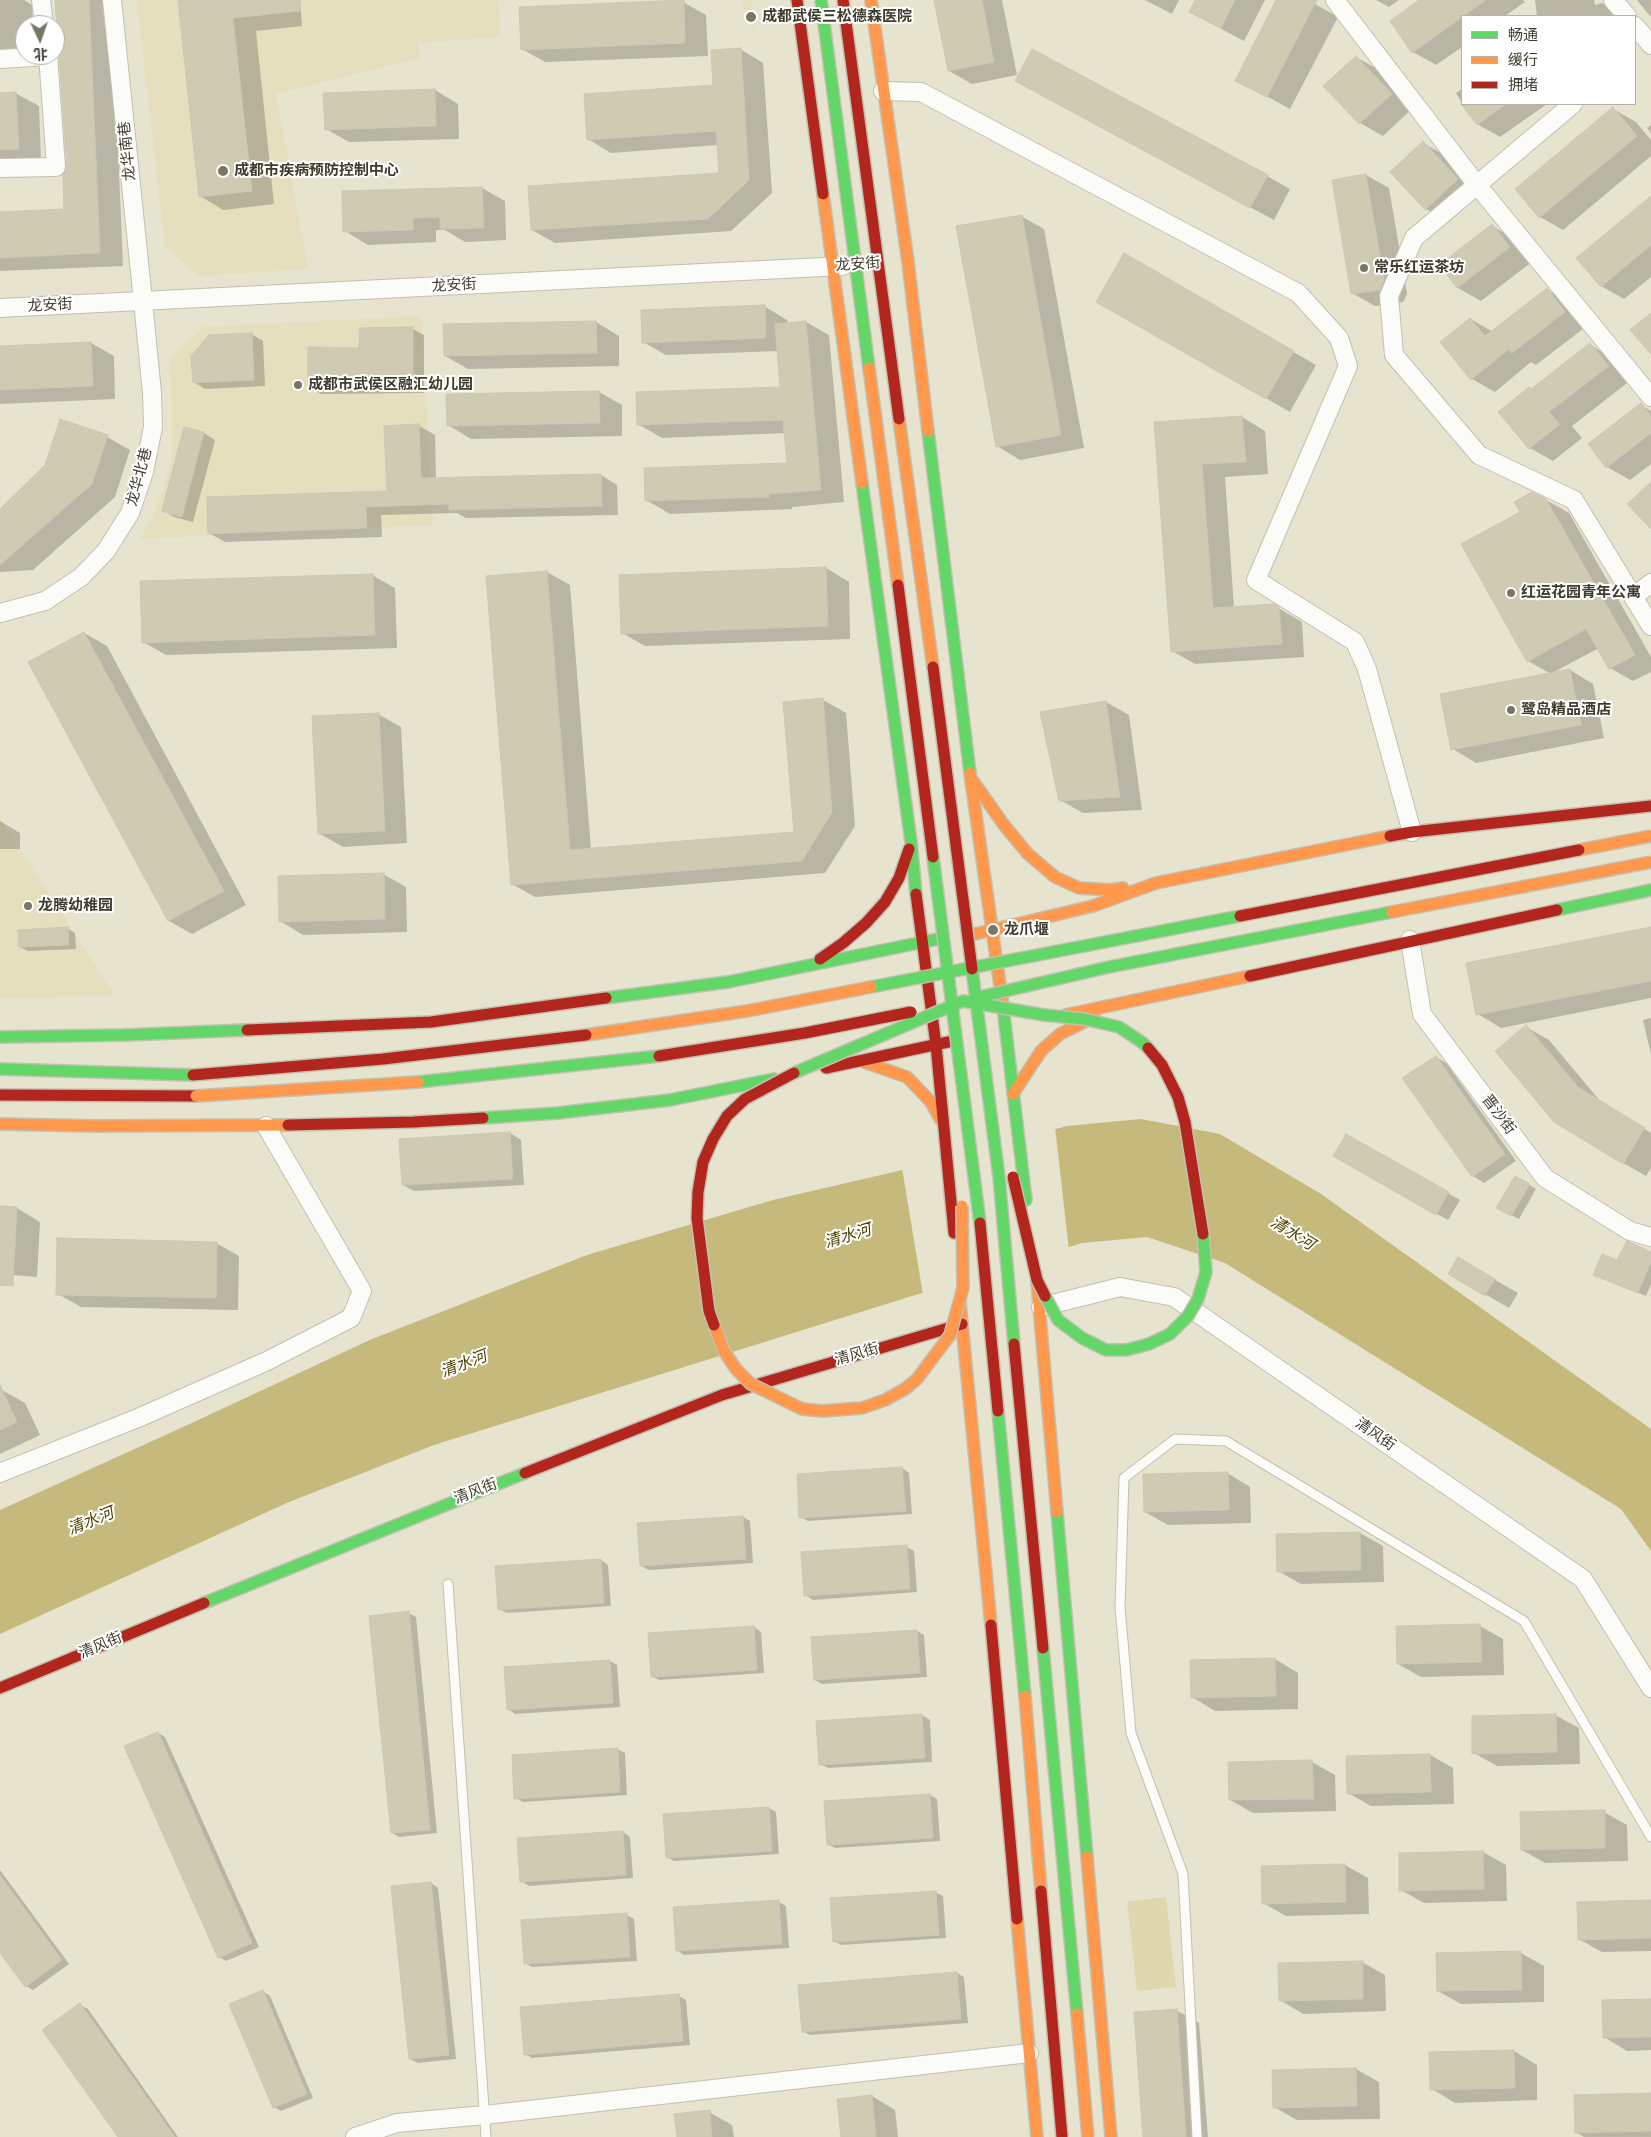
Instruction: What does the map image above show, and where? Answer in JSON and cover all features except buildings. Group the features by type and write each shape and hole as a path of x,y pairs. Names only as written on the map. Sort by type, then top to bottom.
{"main road":[{"path":"797,0 911,842 921,942 936,1046 1037,2137"},
{"path":"821,0 976,1184 1024,1688 1062,2137"},
{"path":"843,0 950,794 999,1177 1088,2137"},
{"path":"871,0 908,262 970,777 991,931 1007,1027 1016,1127 1036,1280 1111,2137"},
{"path":"970,777 1004,825 1028,854 1055,877 1079,888 1111,890 1156,883 1412,832 1651,806"},
{"path":"0,1069 193,1076 383,1059 567,1038 747,1011 1651,836"},
{"path":"810,965 843,943 866,923 885,902 899,878 911,842"},
{"path":"0,1095 196,1096 441,1081 649,1058 805,1033 963,1001 1110,967 1651,862"},
{"path":"0,1037 431,1022 728,982 921,942 991,931 1092,906 1156,883"},
{"path":"0,1124 266,1126 414,1122 577,1111 670,1100 936,1046 1007,1027 1651,890"},
{"path":"1013,1094 1041,1051 1060,1034 1089,1019 1148,997"},
{"path":"962,1192 963,1288 950,1335 917,1379 905,1389 885,1400 862,1408 822,1411 802,1409 751,1384 736,1369 724,1351 709,1311 697,1218 698,1192 703,1162 727,1116 745,1099 786,1076 963,1001 1044,1015 1084,1019 1119,1027 1143,1043 1162,1065 1178,1097 1185,1122 1205,1247 1206,1272 1198,1299 1188,1316 1170,1334 1149,1344 1126,1350 1106,1350 1082,1338 1058,1320 1037,1280 984,1061"},
{"path":"860,1061 907,1077 930,1101 944,1129"},
{"path":"961,1066 962,1172"},
{"name":"清风街","path":"0,1688 407,1519 722,1395 962,1324"}],"street":[{"path":"41,0 43,15"},
{"name":"龙华南巷","path":"112,0 143,301"},
{"path":"1335,0 1477,185 1651,397"},
{"path":"1613,0 1626,15"},
{"path":"1636,28 1646,44"},
{"path":"0,59 15,58"},
{"path":"0,168 56,167 49,65"},
{"path":"883,91 921,92 1298,293 1339,338 1348,366 1256,580 1355,642 1367,669 1412,832"},
{"path":"1572,105 1414,238 1389,296 1394,355 1479,455 1574,500 1651,626"},
{"name":"龙安街","path":"0,308 908,262"},
{"name":"龙华北巷","path":"0,613 45,601 81,577 106,551 130,513 144,472 153,428 152,393 143,301"},
{"path":"1633,597 1651,583"},
{"name":"晋沙街","path":"1410,940 1422,1014 1545,1178 1630,1231 1651,1237"},
{"path":"0,1473 156,1410 267,1361 351,1318 362,1291 266,1126"},
{"name":"清风街","path":"1039,1307 1120,1287 1174,1297 1583,1579 1651,1688"},
{"path":"355,2137 397,2123 485,2115 1030,2053"}],"lane":[{"path":"1197,2137 1183,1874 1131,1733 1120,1607 1124,1478 1175,1439 1226,1441 1524,1621 1651,1837"},
{"path":"448,1584 486,2137"}],"shaded area":[{"name":"成都市疾病预防控制中心","path":"137,0 498,0 501,37 418,43 420,58 276,94 308,269 198,276 165,247"},
{"name":"成都武侯三松德森医院","path":"740,0 751,0 756,34"},
{"path":"421,316 433,525 140,539 153,516 165,486 173,451 170,359 203,327"},
{"name":"龙腾幼稚园","path":"0,818 114,995 0,999"},
{"path":"1166,1897 1176,1987 1137,1991 1127,1902"}],"water":[{"name":"清水河","path":"1141,1119 1220,1134 1321,1194 1651,1429 1651,1551 1621,1509 1225,1263 1147,1237 1082,1243 434,1445 289,1502 0,1634 0,1510 372,1339 587,1255 773,1200 911,1168 1067,1126"}],"pier":[{"path":"1055,1127 1069,1250 923,1295 902,1168"}],"traffic: fast":[{"path":"821,0 869,368"},
{"path":"928,431 970,773"},
{"path":"862,483 911,842 916,894"},
{"path":"933,857 980,1223"},
{"path":"1557,910 1651,890"},
{"path":"975,998 1109,967 1392,912"},
{"path":"871,987 1240,916"},
{"path":"606,998 728,982 938,939"},
{"path":"972,969 999,1177 1014,1344"},
{"path":"794,1073 963,1001 1044,1015 1084,1019 1119,1027 1148,1048"},
{"path":"1003,1007 1026,1200"},
{"path":"0,1037 125,1035 247,1030"},
{"path":"418,1082 659,1056"},
{"path":"0,1069 193,1075"},
{"path":"483,1118 558,1113 670,1100 774,1079"},
{"path":"1045,1296 1058,1320 1082,1338 1106,1350 1126,1350 1149,1344 1170,1334 1188,1316 1198,1299 1206,1272 1203,1234"},
{"path":"998,1411 1025,1696"},
{"path":"204,1603 525,1473"},
{"path":"1057,1512 1087,1857"},
{"path":"1043,1648 1077,2014"}],"traffic: slow":[{"path":"871,0 908,262 928,431"},
{"path":"823,194 862,483"},
{"path":"869,368 898,585"},
{"path":"899,419 933,667"},
{"path":"970,773 1003,1007"},
{"path":"973,781 1004,825 1028,854 1055,877 1079,888 1111,890 1123,888"},
{"path":"975,934 1093,906 1156,883 1390,836"},
{"path":"1579,850 1651,836"},
{"path":"1392,912 1651,862"},
{"path":"1065,1015 1250,976"},
{"path":"586,1035 747,1011 871,987"},
{"path":"1013,1094 1041,1051 1060,1034 1094,1017"},
{"path":"861,1061 907,1077 930,1101 941,1120"},
{"path":"196,1096 418,1082"},
{"path":"0,1124 96,1126 288,1125"},
{"path":"714,1325 724,1351 736,1369 751,1384 802,1409 822,1411 862,1408 885,1400 905,1389 917,1379 950,1335 963,1288 962,1206"},
{"path":"1037,1282 1057,1512"},
{"path":"960,1303 991,1625"},
{"path":"1025,1696 1041,1891"},
{"path":"1087,1857 1111,2137"},
{"path":"1017,1919 1037,2137"},
{"path":"1077,2014 1088,2137"}],"traffic: jam":[{"path":"797,0 823,194"},
{"path":"843,0 899,419"},
{"path":"898,585 933,857"},
{"path":"933,667 972,969"},
{"path":"1390,836 1651,806"},
{"path":"820,959 843,943 866,923 885,902 899,878 909,849"},
{"path":"1240,916 1579,850"},
{"path":"916,894 936,1045 954,1233"},
{"path":"1250,976 1557,910"},
{"path":"247,1030 431,1022 606,998"},
{"path":"659,1056 805,1033 911,1012"},
{"path":"193,1075 383,1059 586,1035"},
{"path":"826,1068 953,1041"},
{"path":"1148,1048 1162,1065 1178,1097 1185,1122 1203,1234"},
{"path":"714,1325 709,1311 697,1218 698,1192 703,1162 713,1139 727,1116 745,1099 794,1073"},
{"path":"0,1095 196,1096"},
{"path":"288,1125 414,1122 483,1118"},
{"path":"1013,1177 1037,1280 1045,1296"},
{"path":"980,1223 998,1411"},
{"path":"525,1473 722,1395 962,1324"},
{"path":"1014,1344 1043,1648"},
{"path":"0,1688 204,1603"},
{"path":"991,1625 1017,1919"},
{"path":"1041,1891 1062,2137"}],"place":[{"name":"成都武侯三松德森医院","path":"751,17"},
{"name":"成都市疾病预防控制中心","path":"223,171"},
{"name":"常乐红运茶坊","path":"1364,268"},
{"name":"成都市武侯区融汇幼儿园","path":"298,385"},
{"name":"红运花园青年公寓","path":"1511,593"},
{"name":"鹭岛精品酒店","path":"1511,710"},
{"name":"龙腾幼稚园","path":"28,906"},
{"name":"龙爪堰","path":"993,930"}]}
